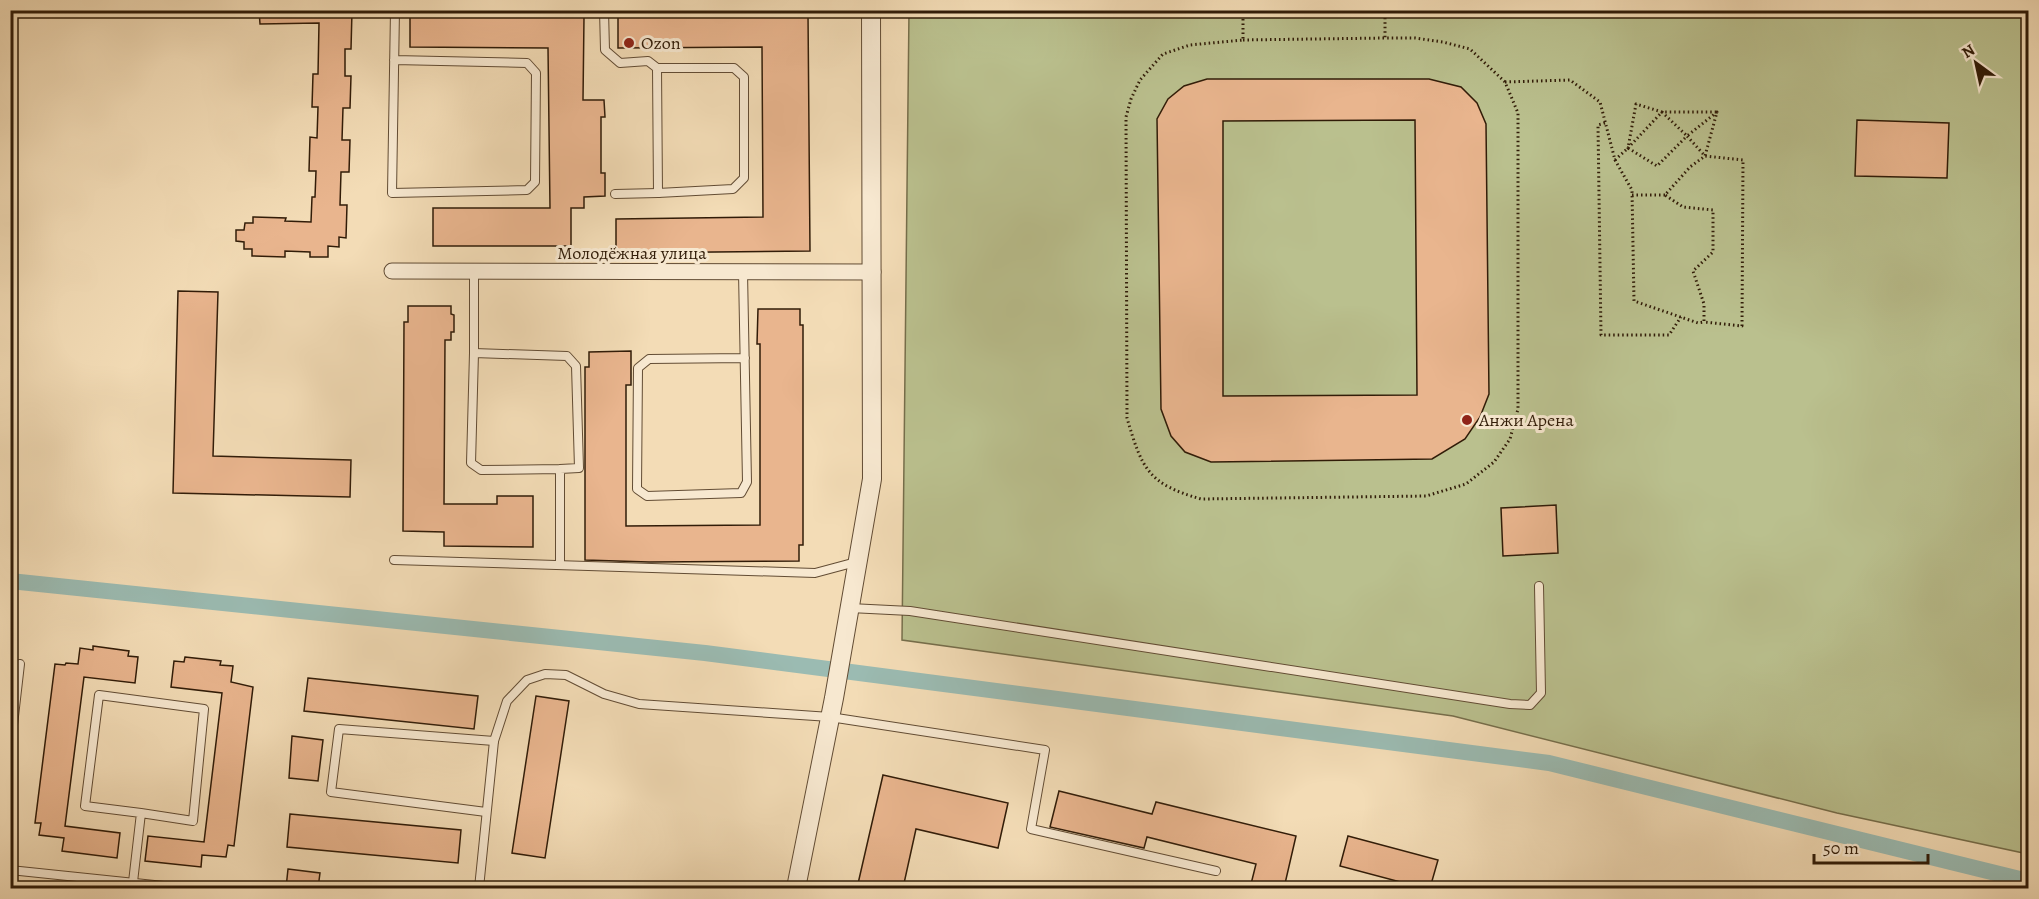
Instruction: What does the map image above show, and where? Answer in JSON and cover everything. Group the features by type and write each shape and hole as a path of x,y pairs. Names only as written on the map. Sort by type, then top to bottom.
{"street":[{"path":"796,888 834,698 872,479 871,10"},
{"name":"Молодёжная улица","path":"392,272 873,272"}],"lane":[{"path":"394,60 527,63 536,73 535,182 527,190 392,193 394,60 395,10"},
{"path":"604,10 605,50 620,63 648,61 657,68 734,68 744,77 744,178 733,189 615,194"},
{"path":"657,68 658,193"},
{"path":"474,272 471,463 481,470 579,468 576,366 567,356 474,353"},
{"path":"743,272 745,358 747,482 741,493 648,496 637,489 638,368 649,359 745,358"},
{"path":"560,469 560,565"},
{"path":"394,560 815,573 858,562"},
{"path":"850,608 910,611 1498,703 1530,705 1541,693 1539,586"},
{"path":"10,751 20,664"},
{"path":"479,888 494,741 507,701 527,680 545,674 566,675 604,694 639,704 830,717 1045,750 1031,828 1216,871"},
{"path":"99,695 204,708 193,821 141,813 85,806 99,695"},
{"path":"486,812 331,792 339,729 494,741"},
{"path":"133,882 141,813"},
{"path":"10,870 183,888"}],"path":[{"path":"1243,10 1243,40"},
{"path":"1385,10 1385,38"},
{"path":"1385,38 1415,38 1443,42 1470,50 1505,82 1518,113 1518,409 1510,439 1494,462 1466,484 1426,496 1201,499 1177,492 1155,480 1140,459 1127,418 1125,117 1131,99 1140,80 1163,54 1190,45 1243,40 1385,38"},
{"path":"1505,82 1570,80 1600,102 1615,159 1632,190 1634,301 1698,323 1742,326 1743,160 1705,156 1662,111"},
{"path":"1628,148 1636,104 1662,111 1717,112"},
{"path":"1615,159 1662,111"},
{"path":"1628,148 1657,166 1687,136 1717,112"},
{"path":"1665,195 1690,167 1705,156 1717,112"},
{"path":"1605,123 1598,125 1601,335 1669,335 1681,317"},
{"path":"1632,195 1665,195 1683,207 1713,210 1713,252 1693,271 1704,304 1704,322"}],"green space":[{"name":"Анжи Арена","path":"909,11 2028,11 2028,854 1837,813 1453,716 902,640"}],"building":[{"path":"259,10 352,11 351,49 345,49 345,76 351,76 350,108 343,108 342,140 350,140 349,172 341,172 340,205 347,205 346,238 339,237 339,247 328,246 328,257 310,257 310,252 285,251 285,257 252,256 252,249 244,249 244,242 236,241 236,230 244,230 245,223 253,223 253,217 286,218 285,221 311,222 312,197 315,197 316,171 309,171 310,137 317,138 318,107 312,107 313,74 318,74 319,23 260,24"},
{"path":"808,14 810,251 616,253 616,219 763,217 762,47 618,48 618,16"},
{"path":"410,16 584,17 583,100 604,100 605,117 601,117 601,173 605,173 605,196 584,197 584,208 571,208 571,246 433,246 433,208 550,208 548,48 410,47"},
{"path":"1207,79 1429,79 1461,87 1477,103 1486,124 1489,394 1480,417 1465,439 1432,459 1211,462 1185,452 1171,436 1161,409 1157,119 1168,99 1184,86","holes":["1415,120 1417,395 1223,396 1223,121"]},
{"path":"1857,120 1949,123 1947,178 1855,176"},
{"path":"178,291 218,292 213,456 351,460 350,497 173,493"},
{"path":"408,306 451,306 451,314 454,315 454,332 451,332 451,340 445,340 444,504 497,504 497,496 533,496 533,547 444,546 444,532 403,531 404,322 408,322"},
{"path":"758,309 800,309 800,325 803,325 803,545 799,545 799,561 585,560 585,367 589,367 589,352 631,351 631,385 626,385 626,526 760,525"},
{"path":"1556,505 1558,553 1503,556 1501,508"},
{"path":"93,646 129,651 128,656 138,657 135,683 84,677 65,826 120,833 117,858 62,851 64,838 39,835 41,823 35,823 55,664 78,664 80,648 93,650"},
{"path":"185,657 221,661 220,665 233,666 231,682 253,687 234,846 228,845 226,857 202,855 201,867 145,861 148,836 204,842 222,693 171,687 174,661 184,662"},
{"path":"308,678 478,696 474,729 304,711"},
{"path":"536,696 569,701 545,858 512,853"},
{"path":"292,736 323,740 318,781 289,778"},
{"path":"883,775 1008,803 998,848 916,829 903,888 857,888"},
{"path":"1059,791 1152,814 1156,802 1296,836 1284,888 1250,888 1256,864 1147,837 1144,848 1050,827"},
{"path":"290,814 461,830 458,863 287,847"},
{"path":"1348,836 1438,860 1430,888 1340,866"},
{"path":"288,869 320,873 318,888 286,888"}],"waterway":[{"path":"10,581 705,653 1549,763 2028,881"}],"place":[{"name":"Ozon","path":"629,43"},
{"name":"Анжи Арена","path":"1467,420"}]}
